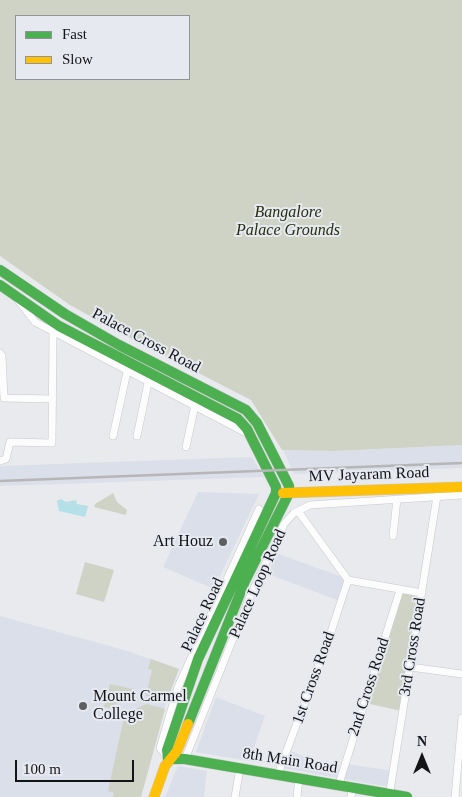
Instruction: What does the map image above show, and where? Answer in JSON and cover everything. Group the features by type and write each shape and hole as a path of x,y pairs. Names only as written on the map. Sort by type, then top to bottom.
{"street":[{"name":"Palace Cross Road","path":"1,273 119,346 246,410 257,423 289,489"},
{"name":"Palace Cross Road","path":"0,285 59,326 226,411 243,424 276,490"},
{"path":"15,296 35,322 244,432"},
{"path":"0,461 6,459 10,442 52,443 53,332"},
{"path":"0,353 4,398 53,399"},
{"path":"113,436 127,372"},
{"path":"137,436 148,383"},
{"path":"186,447 195,405"},
{"path":"256,447 268,446"},
{"name":"MV Jayaram Road","path":"276,490 462,482"},
{"name":"MV Jayaram Road","path":"289,489 462,487"},
{"name":"Palace Road","path":"168,759 177,751 245,581 289,489"},
{"name":"Palace Road","path":"154,797 168,759 167,750 198,659 276,490"},
{"name":"Palace Loop Road","path":"185,759 248,601 284,524 298,511 310,505 462,495"},
{"name":"3rd Cross Road","path":"389,795 438,496"},
{"path":"393,536 397,499"},
{"path":"168,759 160,748 178,687 259,509"},
{"path":"298,511 348,580 422,593"},
{"name":"1st Cross Road","path":"278,774 331,632 348,580"},
{"name":"2nd Cross Road","path":"338,784 400,590"},
{"path":"410,668 462,674"},
{"path":"455,797 462,718"},
{"name":"8th Main Road","path":"168,759 185,759 338,784 352,792 407,797"},
{"path":"235,797 240,768"},
{"path":"297,797 299,778"}],"shaded area":[{"path":"462,445 462,468 294,474 283,450 334,451"},
{"path":"252,457 264,477 0,486 0,466"},
{"path":"198,492 259,494 214,589 163,567"},
{"path":"276,553 345,578 337,600 268,574"},
{"name":"Mount Carmel College","path":"0,616 124,650 179,669 167,700 141,797 0,797"},
{"path":"216,697 265,716 249,761 196,752"},
{"path":"290,751 340,770 338,778 283,768"},
{"path":"347,764 392,771 390,787 343,779"},
{"name":"Mount Carmel College","path":"178,766 207,771 204,797 165,797"}],"green space":[{"name":"Bangalore Palace Grounds","path":"0,0 462,0 462,445 334,451 282,450 251,400 70,305 0,256"},
{"path":"113,493 117,502 127,510 126,515 94,507 95,504"},
{"path":"85,562 114,570 104,602 76,594"},
{"path":"400,592 421,594 401,711 366,703"},
{"path":"151,659 179,669 167,700 146,696 152,670 148,669"},
{"path":"110,684 133,689 132,694 109,708 104,707"},
{"path":"147,704 165,709 141,797 113,797 114,793 108,791 125,713"}],"water":[{"path":"61,499 66,502 76,500 77,504 88,506 85,517 59,511 57,501"}],"railway":[{"path":"0,481 462,463"}],"traffic: fast":[{"path":"0,270 65,314 119,345 246,410 257,423 289,486 289,493 245,581 188,724"},
{"path":"0,285 59,326 238,419 247,429 276,487"},
{"path":"168,759 167,750 198,659 276,493 276,487"},
{"path":"168,759 185,759 407,797"}],"traffic: slow":[{"path":"283,493 462,487"},
{"path":"154,797 165,766 177,751 188,724"}],"place":[{"name":"Art Houz","path":"223,542"},
{"name":"Mount Carmel College","path":"83,706"}]}
